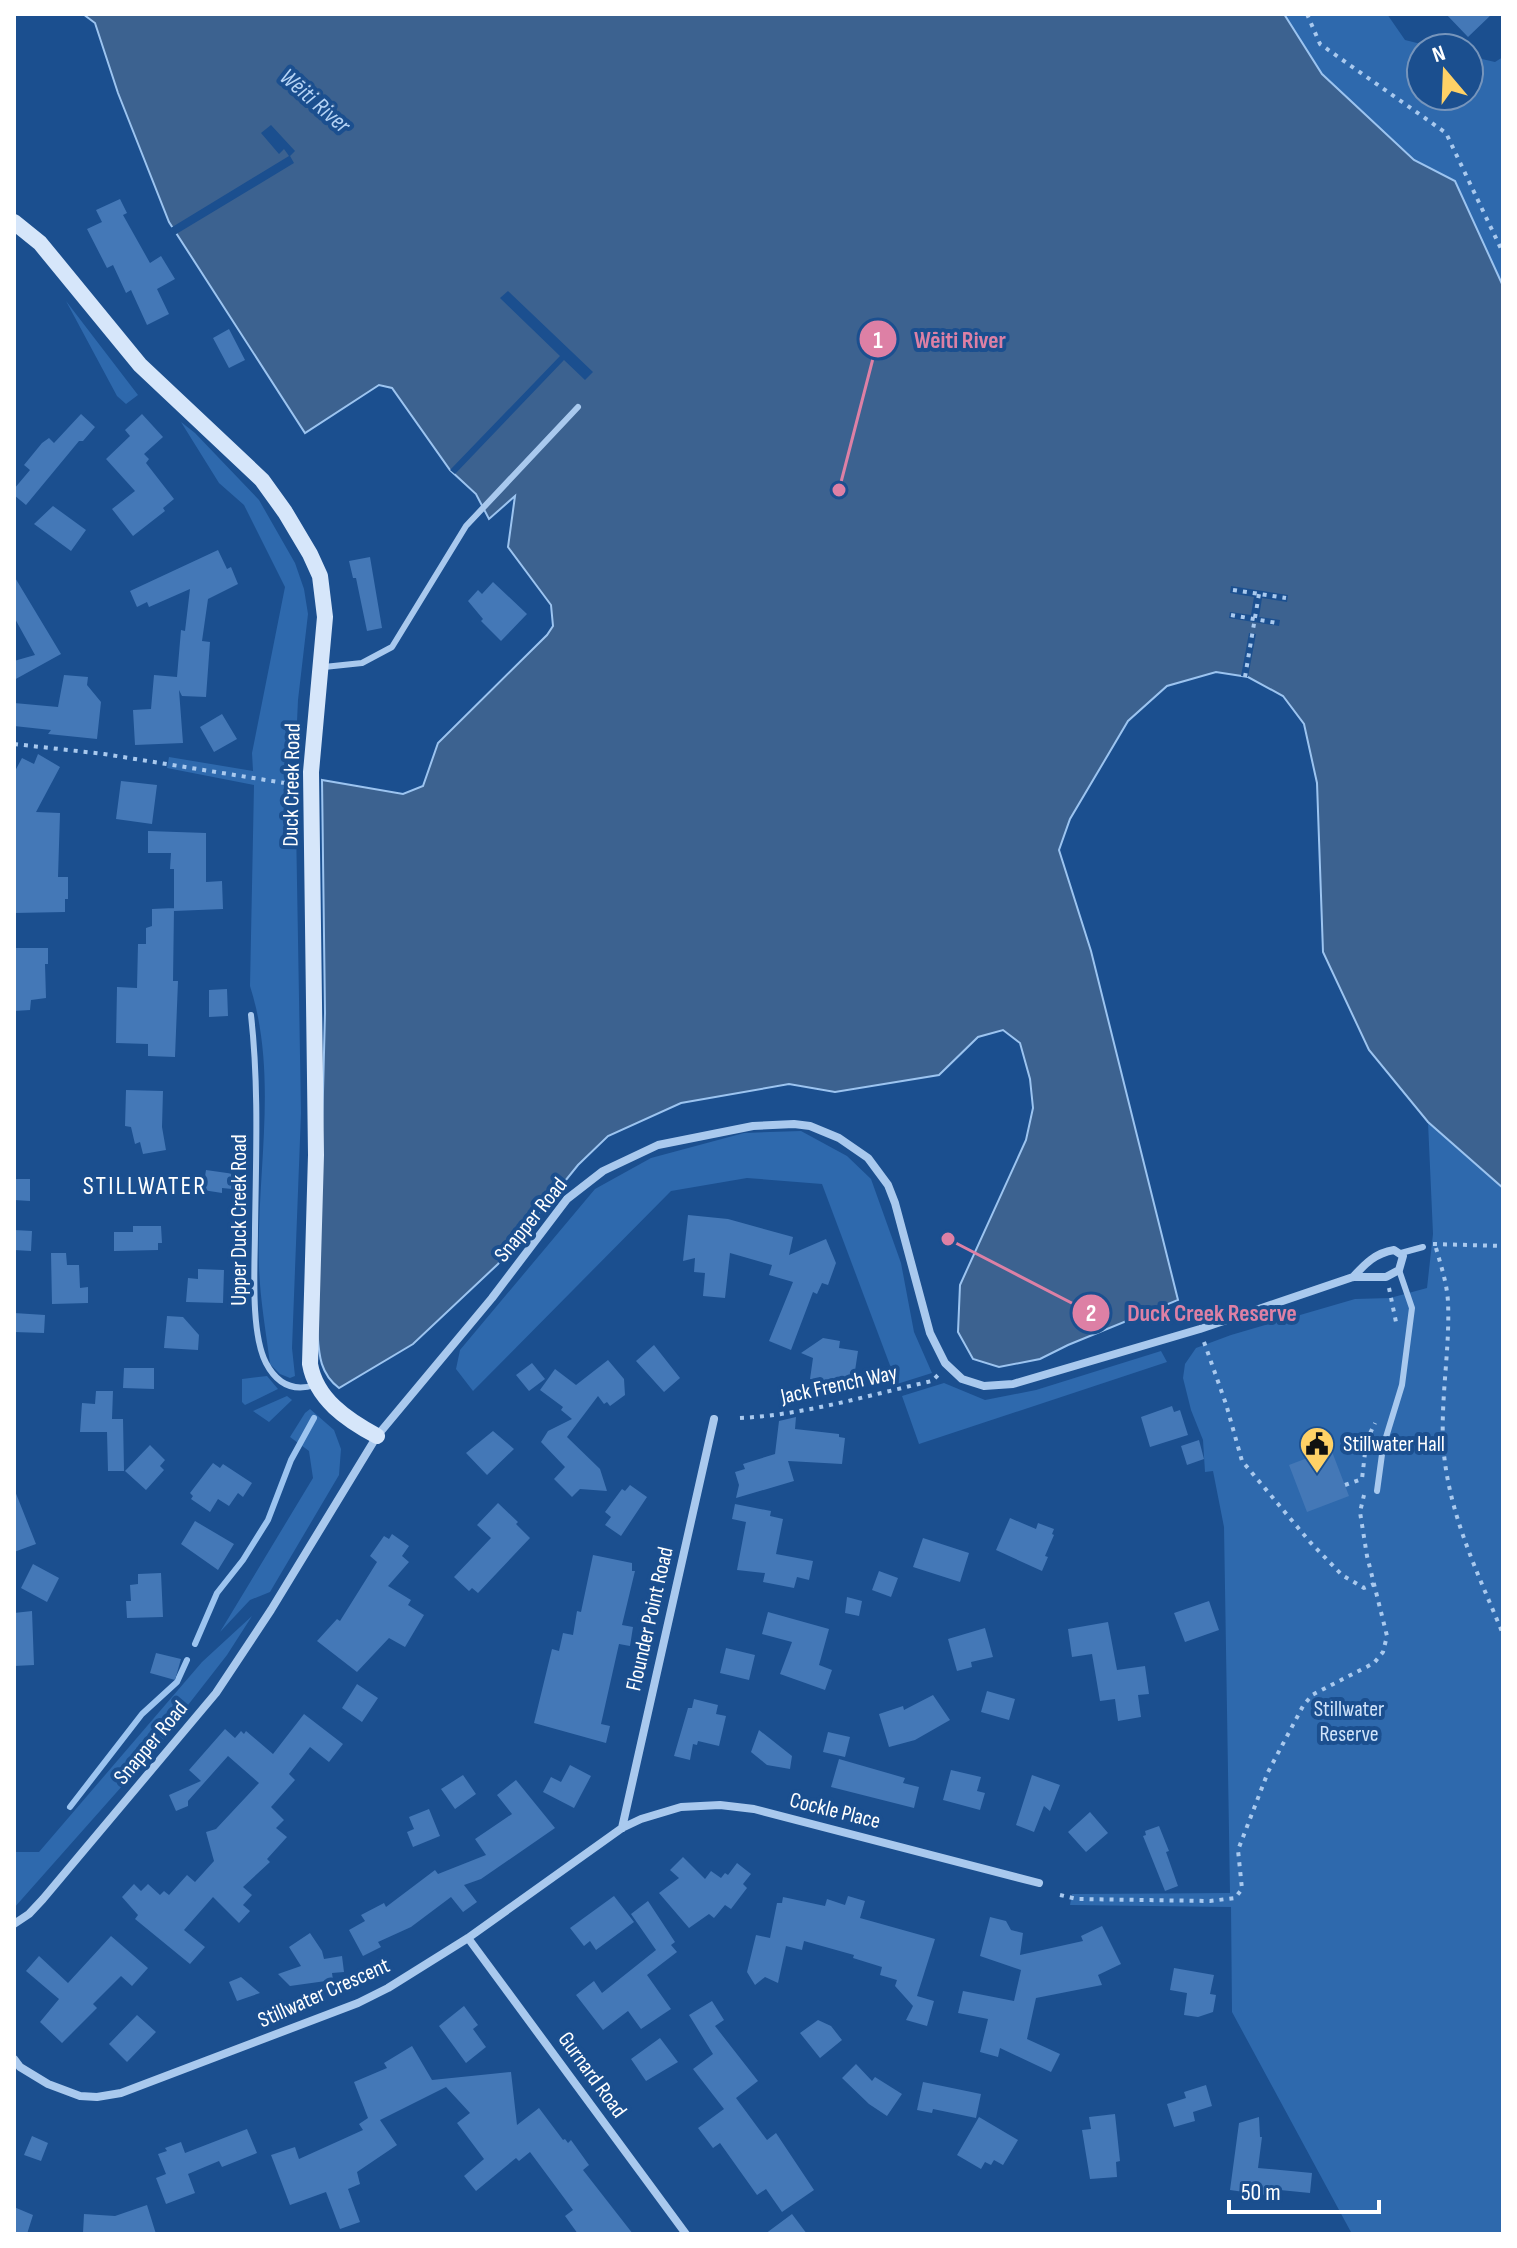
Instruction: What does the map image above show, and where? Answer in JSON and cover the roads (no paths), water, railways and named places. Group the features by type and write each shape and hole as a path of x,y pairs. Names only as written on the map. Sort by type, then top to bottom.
{"street":[{"name":"Duck Creek Road","path":"14,222 40,243 140,365 262,480 310,554 320,576 325,617 311,772 316,1155 309,1350 315,1385"},
{"name":"Snapper Road","path":"14,1924 43,1899 216,1693 271,1610 377,1436 577,1189 614,1164 658,1145 753,1126 794,1124 824,1131 854,1147 879,1171 895,1203 930,1333 945,1363 962,1379 984,1386 1027,1382 1200,1329 1353,1277 1378,1279 1399,1270"},
{"name":"Snapper Road","path":"1353,1277 1374,1256 1388,1251 1401,1253"},
{"path":"1399,1270 1404,1260 1401,1253"},
{"path":"315,1385 347,1417 377,1436"},
{"name":"Flounder Point Road","path":"622,1828 714,1419"},
{"name":"Cockle Place","path":"622,1828 681,1807 720,1805 754,1809 1039,1883"},
{"name":"Stillwater Crescent","path":"14,2059 20,2067 41,2080 80,2096 97,2097 121,2093 358,2003 468,1938 622,1828"},
{"name":"Gurnard Road","path":"468,1938 686,2234"}],"lane":[{"path":"320,667 362,663 392,647 466,526 578,407"},
{"name":"Upper Duck Creek Road","path":"251,1015 258,1081 253,1257 260,1340 265,1361 276,1377 290,1388 302,1389 315,1385"},
{"path":"1401,1253 1423,1247"},
{"path":"1377,1491 1383,1447 1402,1385 1412,1308 1399,1270"}],"water":[{"path":"83,14 1284,14 1322,74 1414,160 1455,181 1503,286 1503,1188 1428,1122 1369,1050 1323,952 1317,783 1304,724 1283,696 1248,677 1216,672 1167,686 1128,721 1070,819 1059,850 1091,951 1178,1300 1040,1359 999,1367 973,1359 958,1332 960,1285 1026,1140 1033,1108 1030,1079 1020,1043 1003,1030 978,1037 939,1075 835,1092 789,1084 681,1103 608,1136 578,1165 498,1264 413,1344 339,1388 323,1368 317,1327 325,1013 322,780 403,794 423,786 438,743 547,635 553,626 551,605 508,547 515,496 489,519 476,494 450,470 392,388 379,385 305,433 169,222 118,93 95,23"}],"waterway":[{"path":"195,1644 217,1593 243,1560 268,1520 291,1460 314,1418"},
{"path":"70,1807 142,1714 177,1682 187,1660"}],"place":[{"name":"Wēiti River","path":"839,490"},
{"name":"Duck Creek Reserve","path":"948,1239"},
{"name":"Stillwater Hall","path":"1317,1475"}],"district":[{"name":"STILLWATER","path":"145,1186"}],"park label":[{"name":"Stillwater Reserve","path":"1349,1722"}]}
